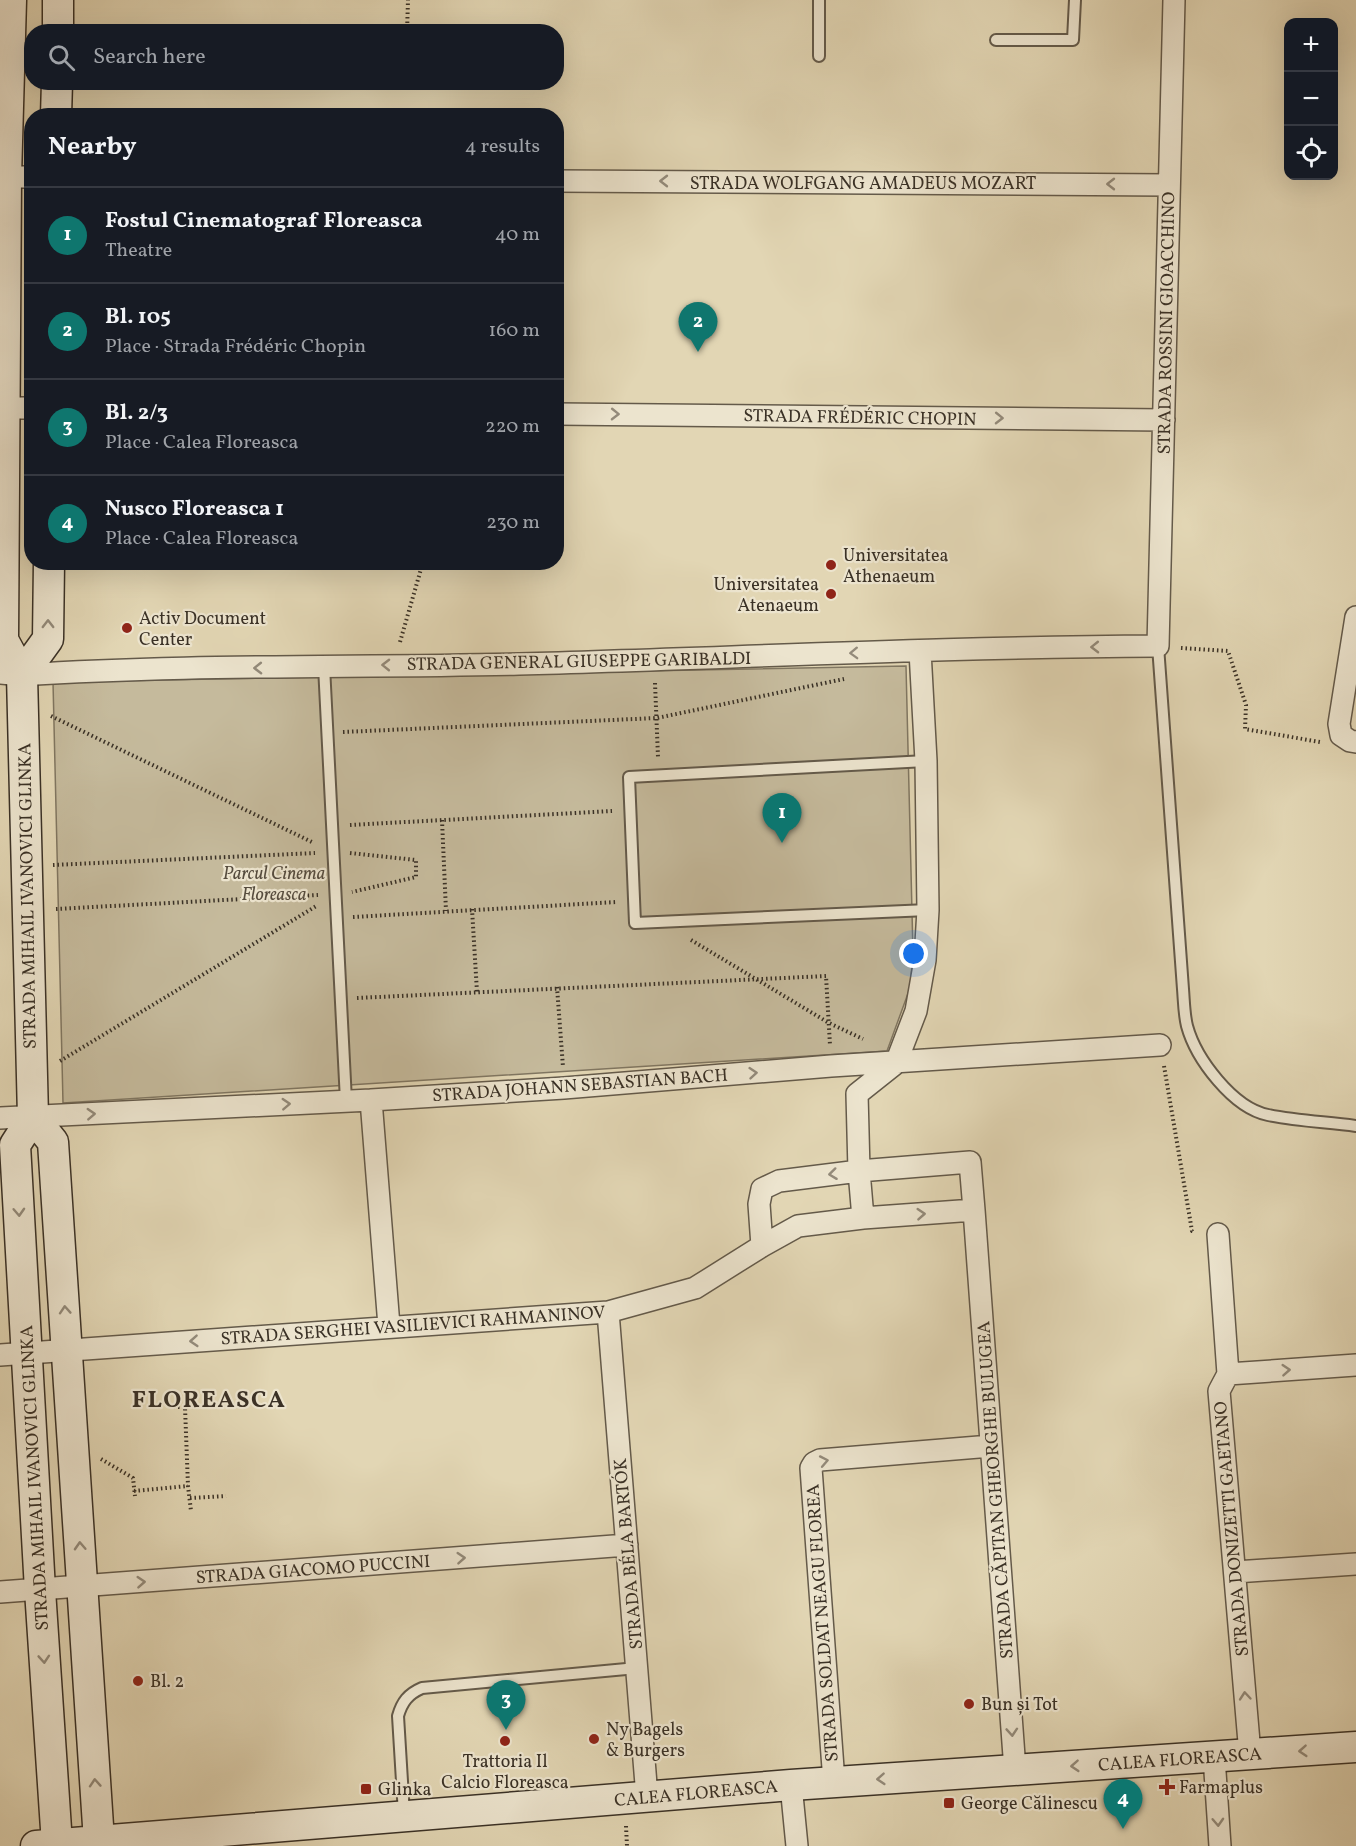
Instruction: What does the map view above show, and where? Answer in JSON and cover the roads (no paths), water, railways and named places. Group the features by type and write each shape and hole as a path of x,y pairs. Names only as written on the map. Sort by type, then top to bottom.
{"street":[{"name":"STRADA MIHAIL IVANOVICI GLINKA","path":"11,0 12,408 3,640 15,683 27,866 33,1117 15,1145 14,1354 40,1590 46,1845"},
{"path":"58,0 58,24"},
{"name":"STRADA ROSSINI GIOACCHINO","path":"1166,647 1164,420 1174,0"},
{"path":"56,108 57,90"},
{"name":"STRADA WOLFGANG AMADEUS MOZART","path":"564,181 1169,185"},
{"name":"STRADA FRÉDÉRIC CHOPIN","path":"564,414 1164,420"},
{"path":"15,683 48,639 49,570"},
{"path":"1356,617 1339,724 1341,735 1356,742"},
{"name":"STRADA GENERAL GIUSEPPE GARIBALDI","path":"15,683 324,666 1166,647"},
{"path":"921,651 926,761 928,910 925,960 916,1011 896,1063 857,1094 863,1218 974,1210"},
{"name":"STRADA JOHANN SEBASTIAN BACH","path":"0,1118 564,1088 831,1066 1160,1045"},
{"path":"371,1100 389,1326"},
{"path":"33,1117 54,1142 99,1841"},
{"name":"STRADA CĂPITAN GHEORGHE BULUGEA","path":"762,1246 759,1204 762,1189 778,1181 859,1171 969,1162 1015,1770"},
{"name":"STRADA SERGHEI VASILIEVICI RAHMANINOV","path":"14,1354 608,1312 695,1288 798,1226 863,1218"},
{"name":"STRADA DONIZETTI GAETANO","path":"1218,1234 1228,1374 1219,1391 1250,1754"},
{"name":"STRADA BÉLA BARTÓK","path":"608,1312 647,1797"},
{"path":"1228,1374 1356,1365"},
{"name":"STRADA SOLDAT NEAGU FLOREA","path":"834,1782 811,1468 814,1462 820,1460 992,1446"},
{"name":"STRADA GIACOMO PUCCINI","path":"0,1592 627,1545"},
{"path":"1235,1572 1356,1564"},
{"name":"CALEA FLOREASCA","path":"46,1845 99,1841 289,1836 404,1817 791,1785 1356,1747"},
{"path":"1214,1757 1220,1846"},
{"path":"791,1785 797,1846"}],"lane":[{"path":"819,0 819,56"},
{"path":"996,40 1072,40 1075,0"},
{"path":"1166,647 1182,977 1187,1026 1202,1061 1219,1083 1239,1101 1266,1115 1356,1126"},
{"path":"324,666 345,1101"},
{"path":"926,761 629,777 635,923 928,910"},
{"path":"404,1817 398,1716 402,1702 412,1692 422,1688 637,1668"}],"place":[{"name":"Bl. 105","path":"698,352"},
{"name":"Universitatea Athenaeum","path":"831,565"},
{"name":"Universitatea Atenaeum","path":"831,594"},
{"name":"Activ Document Center","path":"127,628"},
{"name":"Fostul Cinematograf Floreasca","path":"782,843"},
{"name":"Bl. 2","path":"138,1681"},
{"name":"Bun și Tot","path":"969,1704"},
{"name":"Bl. 2/3","path":"506,1730"},
{"name":"Ny Bagels & Burgers","path":"594,1739"},
{"name":"Trattoria Il Calcio Floreasca","path":"505,1741"},
{"name":"Farmaplus","path":"1167,1787"},
{"name":"Glinka","path":"366,1789"},
{"name":"George Călinescu","path":"949,1803"},
{"name":"Nusco Floreasca 1","path":"1123,1829"}],"district":[{"name":"FLOREASCA","path":"209,1399"}],"park label":[{"name":"Parcul Cinema Floreasca","path":"274,883"}]}
